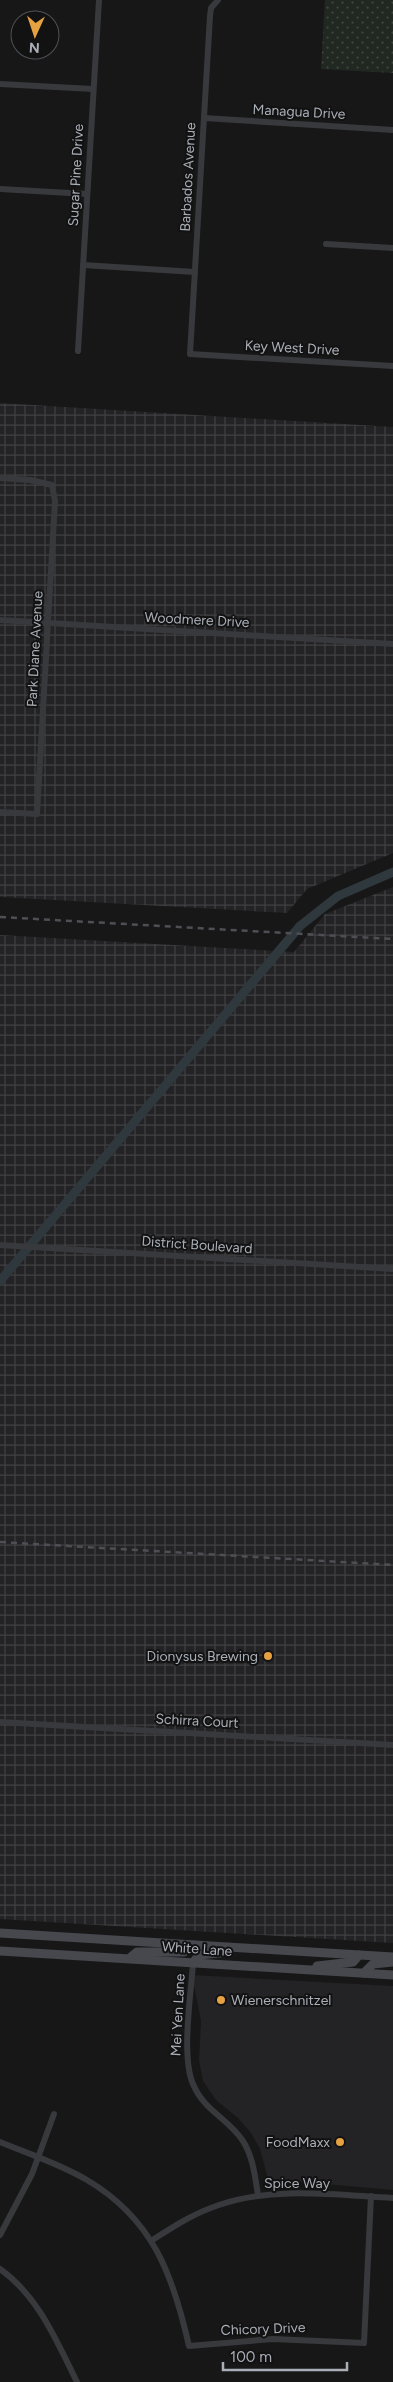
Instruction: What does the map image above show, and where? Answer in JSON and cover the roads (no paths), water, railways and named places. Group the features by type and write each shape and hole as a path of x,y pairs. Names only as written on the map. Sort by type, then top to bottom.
{"main road":[{"name":"White Lane","path":"0,1933 393,1957"},
{"path":"130,1958 137,1952 184,1952 194,1945"},
{"name":"White Lane","path":"0,1950 393,1975"},
{"path":"193,1963 199,1955 211,1953 276,1950"},
{"path":"294,1969 353,1962 359,1955"},
{"path":"364,1973 373,1964 393,1962"}],"street":[{"name":"Sugar Pine Drive","path":"78,351 100,0"},
{"name":"Barbados Avenue","path":"190,354 210,16 216,2"},
{"path":"0,84 93,89"},
{"name":"Managua Drive","path":"204,118 393,130"},
{"path":"0,189 87,194"},
{"path":"326,244 393,248"},
{"path":"83,265 195,272"},
{"name":"Key West Drive","path":"190,354 393,366"},
{"name":"Park Diane Avenue","path":"0,478 30,480 52,485 55,501 37,814 0,812"},
{"name":"Woodmere Drive","path":"0,620 49,625 393,644"},
{"name":"District Boulevard","path":"0,1245 393,1269"},
{"name":"Schirra Court","path":"0,1722 393,1745"},
{"name":"Mei Yen Lane","path":"193,1963 187,2057 192,2082 204,2104 234,2130 242,2140 253,2164 258,2195"},
{"path":"0,2235 21,2198 39,2158 54,2114"},
{"name":"Chicory Drive","path":"0,2142 68,2170 103,2190 134,2219 152,2241 161,2257 176,2293 189,2346 273,2339 364,2343 371,2196"},
{"name":"Spice Way","path":"152,2241 198,2213 217,2205 258,2195 298,2193 393,2198"},
{"path":"0,2269 21,2286 41,2312 77,2382"}],"waterway":[{"path":"0,1281 300,926 338,896 393,872"}],"railway":[{"path":"0,917 393,939"},
{"path":"0,1542 393,1565"}],"place":[{"name":"Dionysus Brewing","path":"268,1656"},
{"name":"Wienerschnitzel","path":"221,2000"},
{"name":"FoodMaxx","path":"340,2142"}]}
